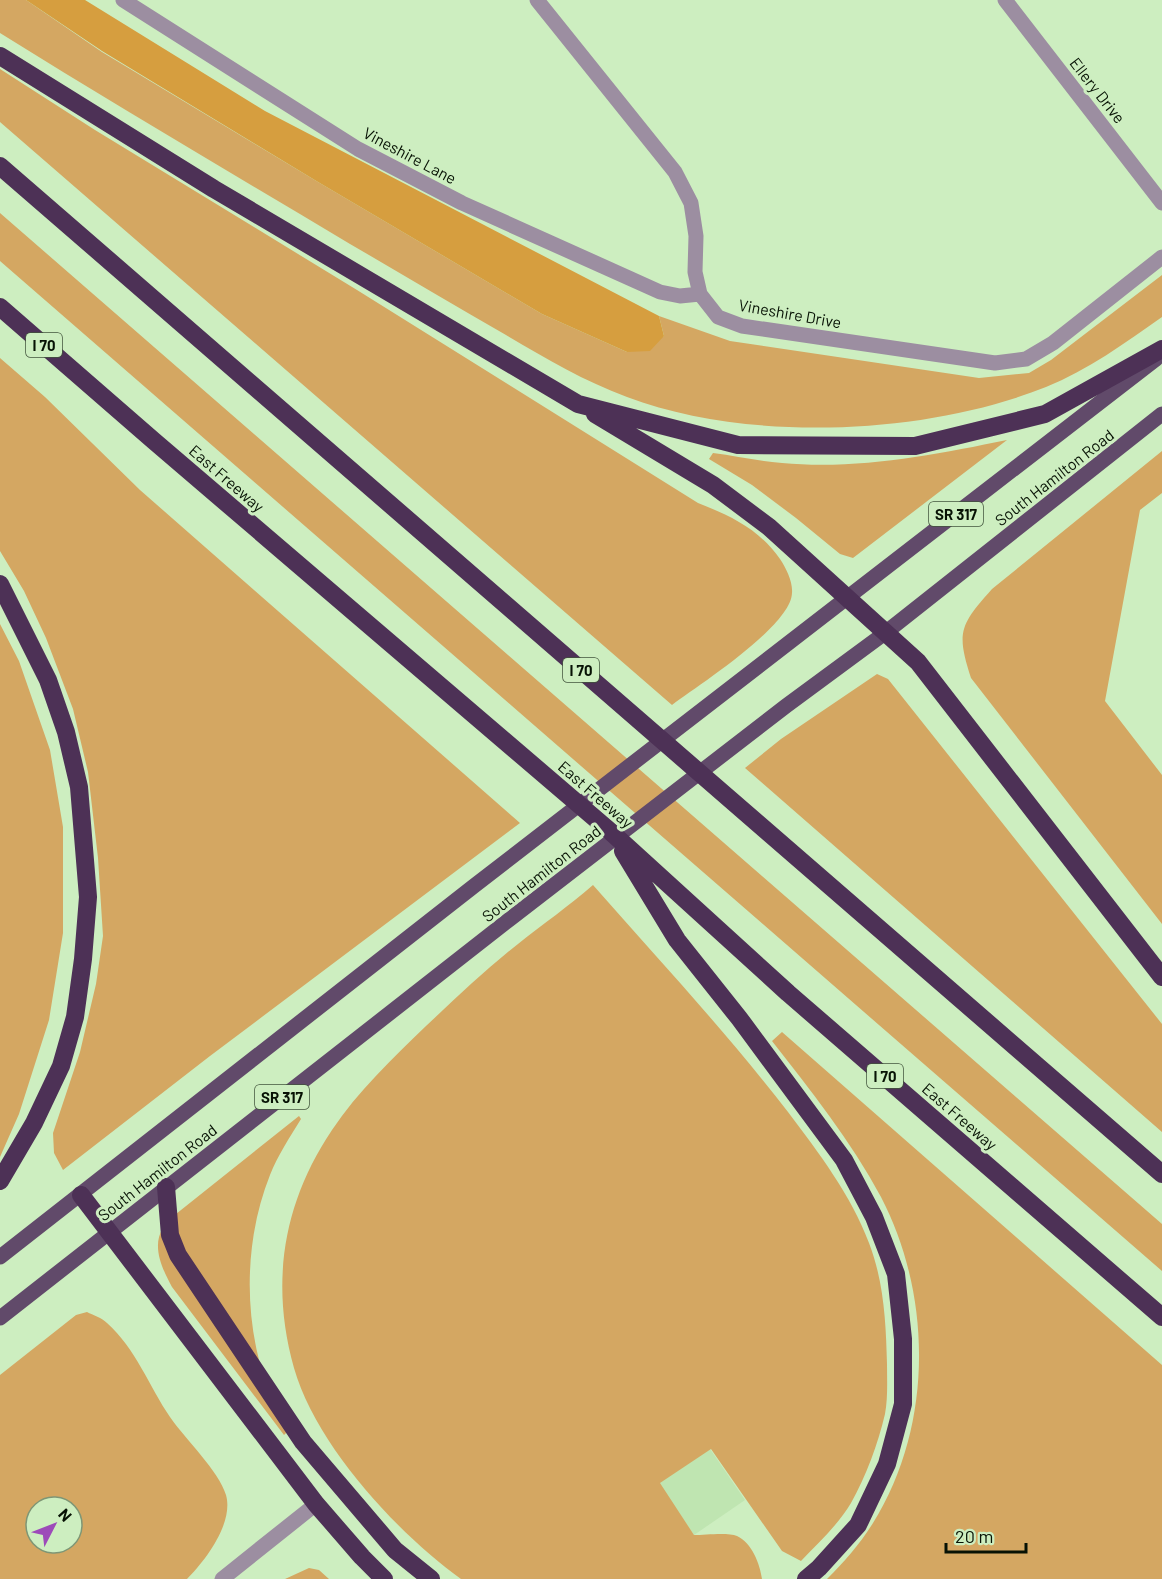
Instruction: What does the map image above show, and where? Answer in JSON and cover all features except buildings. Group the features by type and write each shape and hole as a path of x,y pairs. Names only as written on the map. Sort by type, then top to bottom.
{"highway":[{"path":"0,56 214,189 713,485 769,526 918,662 1162,977"},
{"name":"I 70","path":"0,166 1162,1174"},
{"name":"East Freeway","path":"0,307 611,832 788,993 1162,1317"},
{"path":"578,404 738,445 915,446 1046,414 1162,349"},
{"path":"0,584 48,680 66,732 79,787 88,897 75,1017 61,1066 34,1123 0,1181"},
{"path":"611,832 678,940 739,1018 844,1161 873,1217 896,1274 903,1339 903,1404 887,1464 858,1525 806,1579"},
{"path":"166,1187 170,1235 178,1255 303,1442 395,1550 431,1579"},
{"path":"81,1195 316,1504 384,1579"}],"main road":[{"name":"South Hamilton Road","path":"0,1257 474,886 1162,355"},
{"name":"South Hamilton Road","path":"0,1317 510,919 786,706 885,633 1162,414"}],"street":[{"name":"Vineshire Lane","path":"123,0 358,148 462,203 660,292 680,296 700,294"},
{"name":"Vineshire Drive","path":"537,0 675,172 691,202 696,236 695,272 700,294 718,317 742,326 995,363 1026,358 1053,343 1162,257"},
{"name":"Ellery Drive","path":"1005,0 1162,203"},
{"path":"222,1579 316,1504"}],"shaded area":[{"path":"0,0 26,0 102,52 542,314 627,352 664,336 659,316 730,341 979,378 1029,373 1051,360 1162,275 1162,317 1106,355 1062,380 999,403 947,415 893,423 837,427 782,427 727,422 675,412 611,391 550,361 350,244 0,33"},
{"path":"26,0 85,0 265,111 659,316 664,336 650,351 627,352 542,314 102,51"},
{"path":"0,69 698,503 722,513 754,532 780,559 790,580 792,593 788,606 777,622 742,654 672,705 0,122"},
{"path":"0,213 1162,1224 1162,1271 0,261"},
{"path":"0,358 45,397 140,490 520,823 210,1056 63,1170 54,1153 53,1133 80,1052 96,984 103,936 98,858 88,772 73,709 46,638 24,591 0,551"},
{"path":"1007,440 853,558 840,554 752,485 709,459 713,453 810,465 867,463 924,456"},
{"path":"1162,451 1162,493 1140,510 1105,701 1162,775 1162,924 971,678 963,650 963,639 967,621 992,589"},
{"path":"0,624 19,661 50,750 63,827 63,933 49,1020 19,1114 0,1157"},
{"path":"877,674 888,679 1162,1024 1162,1132 745,768 781,739"},
{"path":"593,885 741,1054 811,1143 862,1225 878,1273 885,1318 887,1402 885,1414 867,1471 851,1503 834,1526 801,1561 782,1551 711,1449 660,1483 694,1535 722,1534 742,1539 751,1549 757,1561 762,1579 461,1579 411,1537 362,1485 320,1427 294,1368 283,1305 286,1244 292,1215 302,1186 332,1130 364,1088 426,1026 494,963"},
{"path":"782,1032 1162,1365 1162,1579 827,1579 852,1552 873,1523 893,1486 907,1446 916,1404 919,1362 917,1319 910,1277 898,1236 881,1197 844,1136 772,1041"},
{"path":"299,1116 301,1119 277,1160 261,1200 251,1253 251,1307 254,1334 267,1386 287,1432 284,1435 172,1287 160,1258 158,1243 163,1228 176,1214"},
{"path":"87,1312 105,1321 117,1333 134,1356 170,1417 209,1466 226,1495 226,1517 222,1529 202,1562 187,1579 0,1579 0,1375 76,1315"},
{"path":"710,1449 745,1500 694,1535 659,1483"},
{"path":"309,1568 319,1570 329,1579 285,1579"}]}
